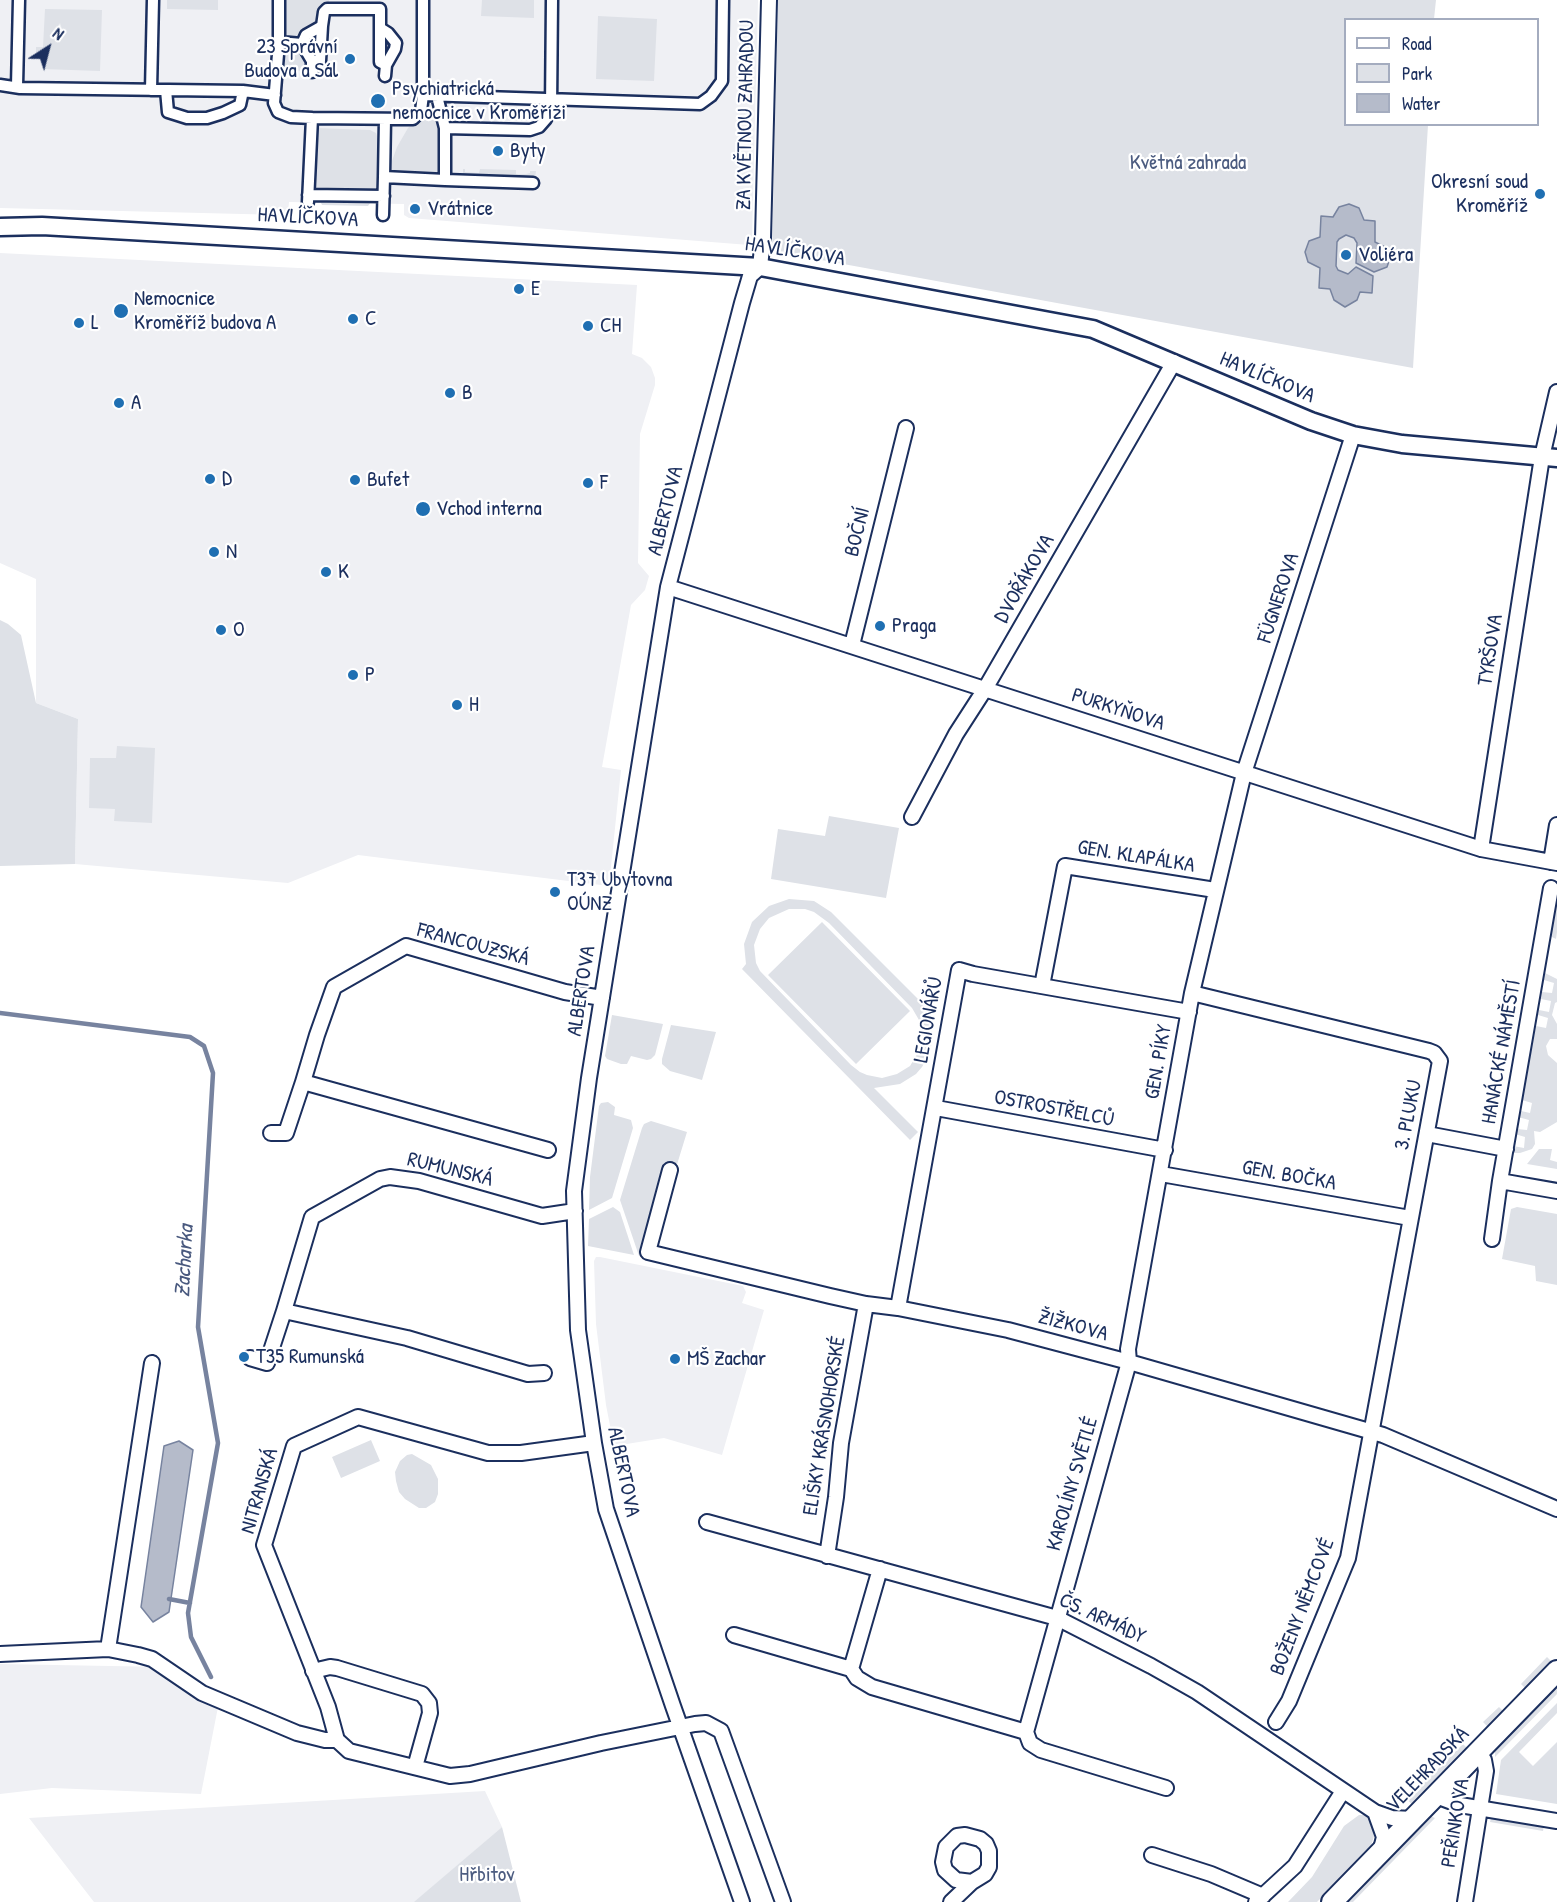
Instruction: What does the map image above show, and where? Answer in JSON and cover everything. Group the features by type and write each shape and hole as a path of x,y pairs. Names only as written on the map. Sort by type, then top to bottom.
{"main road":[{"name":"VELEHRADSKÁ","path":"1332,1902 1557,1671"}],"street":[{"path":"17,86 19,0"},
{"path":"151,90 153,0"},
{"path":"279,0 279,42 274,103 278,112 291,117 385,119 413,119 421,111 423,0"},
{"path":"445,128 530,130 539,127 546,119 551,109 552,0"},
{"path":"423,95 700,104 711,96 722,81 723,0"},
{"name":"ZA KVĚTNOU ZAHRADOU","path":"760,267 763,238 770,0"},
{"path":"322,26 306,35 303,44 312,67 320,61 324,12 331,4 380,9 380,28 388,33 396,43 386,71"},
{"path":"279,42 303,44"},
{"path":"0,85 243,91 275,95"},
{"path":"166,90 168,112 187,118 207,118 240,105 243,91"},
{"path":"437,96 445,128 445,180"},
{"path":"312,118 308,198 384,196"},
{"path":"383,215 385,119"},
{"path":"384,177 533,183"},
{"name":"HAVLÍČKOVA","path":"0,227 54,226 760,267 1093,329 1323,426 1353,435 1402,444 1549,457"},
{"name":"ALBERTOVA","path":"742,1902 606,1509 578,1329 574,1191 602,998 668,587 744,296 750,276 760,267"},
{"name":"DVOŘÁKOVA","path":"912,817 956,734 985,689 1174,362"},
{"name":"TYRŠOVA","path":"1481,849 1549,457 1557,393"},
{"name":"BOČNÍ","path":"852,645 906,428"},
{"name":"FÜGNEROVA","path":"1244,772 1353,435"},
{"name":"PURKYŇOVA","path":"668,587 1481,849 1554,863"},
{"name":"GEN. PÍKY","path":"1129,1362 1128,1349 1192,993 1244,772"},
{"path":"1554,863 1557,825"},
{"name":"GEN. KLAPÁLKA","path":"1042,986 1065,866 1215,890"},
{"name":"HANÁCKÉ NÁMĚSTÍ","path":"1492,1239 1506,1149 1550,945 1551,888"},
{"name":"FRANCOUZSKÁ","path":"271,1132 286,1133 334,987 406,946 565,992 602,998"},
{"name":"LEGIONÁŘŮ","path":"898,1308 936,1108 959,970 1189,1012"},
{"name":"3. PLUKU","path":"1192,993 1434,1053 1438,1057 1440,1066 1372,1432"},
{"path":"303,1082 548,1150"},
{"name":"OSTROSTŘELCŮ","path":"936,1108 1165,1150"},
{"path":"1427,1134 1506,1149"},
{"name":"ŽIŽKOVA","path":"670,1170 648,1252 866,1304 898,1308 1008,1330 1129,1362 1402,1442 1557,1509"},
{"name":"GEN. BOČKA","path":"1161,1174 1410,1218"},
{"name":"RUMUNSKÁ","path":"250,1358 267,1363 312,1216 380,1179 390,1177 419,1181 542,1216 575,1211"},
{"path":"1500,1180 1557,1191"},
{"name":"ELIŠKY KRÁSNOHORSKÉ","path":"827,1556 841,1443 866,1304"},
{"path":"284,1311 407,1338 528,1374 544,1373"},
{"name":"KAROLÍNY SVĚTLÉ","path":"1026,1732 1129,1362"},
{"path":"108,1649 152,1363"},
{"name":"NITRANSKÁ","path":"337,1740 328,1707 264,1545 294,1446 358,1417 488,1453 521,1453 594,1443"},
{"name":"BOŽENY NĚMCOVÉ","path":"1276,1722 1289,1701 1348,1558 1372,1432"},
{"name":"ČS. ARMÁDY","path":"707,1522 1057,1618 1197,1692 1375,1812"},
{"path":"852,1670 880,1569"},
{"path":"734,1635 852,1670 857,1678 873,1687 1026,1732 1030,1743 1041,1750 1166,1788"},
{"path":"0,1654 108,1649 152,1659 202,1693 297,1733 325,1740 337,1740 349,1751 450,1776 470,1774 680,1726 706,1723 721,1731 783,1902"},
{"path":"313,1671 330,1667 337,1668 422,1694 429,1703 430,1713 415,1767"},
{"name":"PEŘINKOVA","path":"1465,1902 1486,1771 1484,1760 1478,1752"},
{"path":"1152,1855 1211,1874 1259,1899 1295,1866 1343,1791"},
{"path":"1436,1796 1450,1803 1479,1809 1557,1821"},
{"path":"1375,1812 1392,1818 1413,1819"},
{"path":"1375,1812 1384,1837 1379,1854"},
{"path":"951,1902 972,1882"}],"shaded area":[{"name":"Psychiatrická nemocnice v Kroměříži","path":"0,0 758,0 752,242 749,245 409,218 404,215 404,204 289,202 288,212 283,215 0,208"},
{"path":"0,253 637,285 632,354 642,358 651,367 655,378 655,385 640,434 638,563 649,576 645,590 631,605 602,767 621,770 609,886 358,855 288,883 75,864 78,719 36,703 36,579 0,563"},
{"name":"MŠ Zachar","path":"596,1257 743,1286 746,1292 742,1303 764,1310 722,1455 664,1438 614,1446 606,1405 596,1324 594,1261"},
{"path":"0,1664 165,1667 218,1707 201,1794 52,1788 0,1794"},
{"path":"485,1791 502,1827 415,1902 94,1902 29,1818"}],"green space":[{"path":"167,0 218,0 218,10 167,9"},
{"path":"284,0 329,0 329,5 321,6 321,19 298,41 283,40"},
{"path":"482,0 534,0 534,18 481,16"},
{"name":"Květná zahrada","path":"778,0 1436,0 1434,18 1344,18 1344,126 1428,126 1413,368 772,251"},
{"path":"45,9 102,10 100,71 42,69 43,54 36,54 36,47 43,47"},
{"path":"598,16 657,19 654,81 596,79"},
{"path":"283,45 299,47 307,56 309,71 283,70"},
{"path":"314,64 329,66 335,70 335,79 328,79 329,72 314,71"},
{"path":"420,116 441,122 444,176 392,172 392,161 397,147 408,128"},
{"path":"316,128 370,130 376,133 379,142 378,202 371,202 368,206 322,205 320,201 315,201 313,195"},
{"path":"463,169 465,172 479,173 480,169 516,170 516,174 536,171 535,180 463,175"},
{"path":"0,620 21,635 36,703 78,719 75,864 0,866"},
{"path":"117,746 155,748 152,823 114,821 115,809 89,808 90,758 116,758"},
{"path":"829,816 899,828 886,898 771,879 778,829 825,836"},
{"path":"1557,891 1556,939 1552,937 1550,931"},
{"path":"789,899 814,901 831,912 919,1000 926,1010 933,1035 930,1053 922,1067 916,1074 900,1084 874,1088 918,1132 910,1140 742,969 746,964 744,944 752,922 769,906","holes":["789,909 805,909 814,912 829,923 912,1008 919,1020 922,1034 919,1051 910,1066 897,1074 882,1078 860,1072 760,971 756,963 754,945 760,929 769,918"]},
{"path":"822,922 910,1011 856,1064 768,975"},
{"path":"1545,973 1557,979 1557,1002 1552,1015 1557,1024 1557,1039 1550,1039 1546,1046 1548,1055 1557,1063 1557,1122 1540,1132 1534,1131 1535,1144 1532,1149 1512,1153 1513,1146 1524,1148 1525,1137 1515,1134 1517,1129 1527,1130 1529,1120 1518,1117 1521,1111 1530,1113 1532,1103 1522,1100 1536,1026 1546,1028 1548,1018 1538,1015 1539,1010 1549,1012 1551,1001 1541,999 1542,992 1552,993 1554,983 1544,980"},
{"path":"612,1015 663,1024 655,1055 651,1059 631,1056 627,1064 621,1064 607,1059 605,1056"},
{"path":"671,1025 716,1032 702,1080 670,1071 662,1064"},
{"path":"608,1102 615,1107 614,1115 631,1120 633,1128 612,1198 589,1210 590,1177 599,1106 601,1103"},
{"path":"651,1121 687,1132 675,1171 669,1169 643,1257 639,1256 620,1200 642,1128 644,1124"},
{"path":"1539,1149 1552,1149 1550,1160 1557,1162 1557,1169 1527,1164"},
{"path":"613,1207 620,1212 634,1255 588,1246 589,1219"},
{"path":"1517,1207 1557,1214 1557,1285 1536,1281 1535,1266 1502,1259 1511,1209"},
{"path":"371,1440 380,1461 341,1478 332,1457"},
{"path":"412,1454 431,1465 438,1479 438,1494 435,1502 426,1508 419,1508 405,1499 399,1492 396,1481 395,1472 400,1461"},
{"path":"1547,1657 1551,1661 1525,1688 1521,1684"},
{"path":"1557,1687 1557,1694 1495,1757 1495,1750"},
{"path":"1557,1703 1557,1713 1519,1752 1533,1766 1557,1742 1557,1804 1496,1794 1501,1760"},
{"path":"1499,1707 1503,1711 1488,1727 1483,1722"},
{"path":"1463,1744 1467,1748 1412,1804 1407,1800"},
{"path":"1359,1815 1366,1815 1373,1829 1374,1836 1371,1846 1317,1902 1288,1902 1312,1877 1344,1826"},
{"path":"1430,1816 1435,1818 1353,1902 1347,1902"},
{"path":"1491,1818 1544,1826 1543,1831 1490,1822"},
{"name":"Hřbitov","path":"502,1827 521,1902 414,1902"}],"water":[{"path":"1349,204 1359,208 1364,220 1375,221 1375,242 1385,247 1390,258 1387,267 1374,272 1356,263 1357,243 1354,238 1346,235 1339,239 1336,266 1338,270 1348,274 1356,267 1373,276 1372,293 1360,292 1357,300 1345,307 1334,300 1330,289 1319,288 1320,268 1308,262 1305,252 1309,241 1320,237 1321,216 1333,217 1339,207"},
{"path":"179,1441 193,1450 169,1612 153,1622 141,1607 164,1446"}],"waterway":[{"name":"Zacharka","path":"0,1013 190,1037 204,1046 213,1073 198,1327 218,1443 188,1613 191,1637 211,1677"},
{"path":"169,1599 190,1603"}],"place":[{"name":"23 Správní Budova a Sál","path":"350,59"},
{"name":"Psychiatrická nemocnice v Kroměříži","path":"378,101"},
{"name":"Byty","path":"498,151"},
{"name":"Okresní soud Kroměříž","path":"1540,194"},
{"name":"Vrátnice","path":"415,209"},
{"name":"Voliéra","path":"1346,255"},
{"name":"E","path":"519,289"},
{"name":"Nemocnice Kroměříž budova A","path":"121,311"},
{"name":"C","path":"353,319"},
{"name":"L","path":"79,323"},
{"name":"CH","path":"588,326"},
{"name":"B","path":"450,393"},
{"name":"A","path":"119,403"},
{"name":"D","path":"210,479"},
{"name":"Bufet","path":"355,480"},
{"name":"F","path":"588,483"},
{"name":"Vchod interna","path":"423,509"},
{"name":"N","path":"214,552"},
{"name":"K","path":"326,572"},
{"name":"Praga","path":"880,626"},
{"name":"O","path":"221,630"},
{"name":"P","path":"353,675"},
{"name":"H","path":"457,705"},
{"name":"T37 Ubytovna OÚNZ","path":"555,892"},
{"name":"T35 Rumunská","path":"244,1357"},
{"name":"MŠ Zachar","path":"675,1359"}]}
